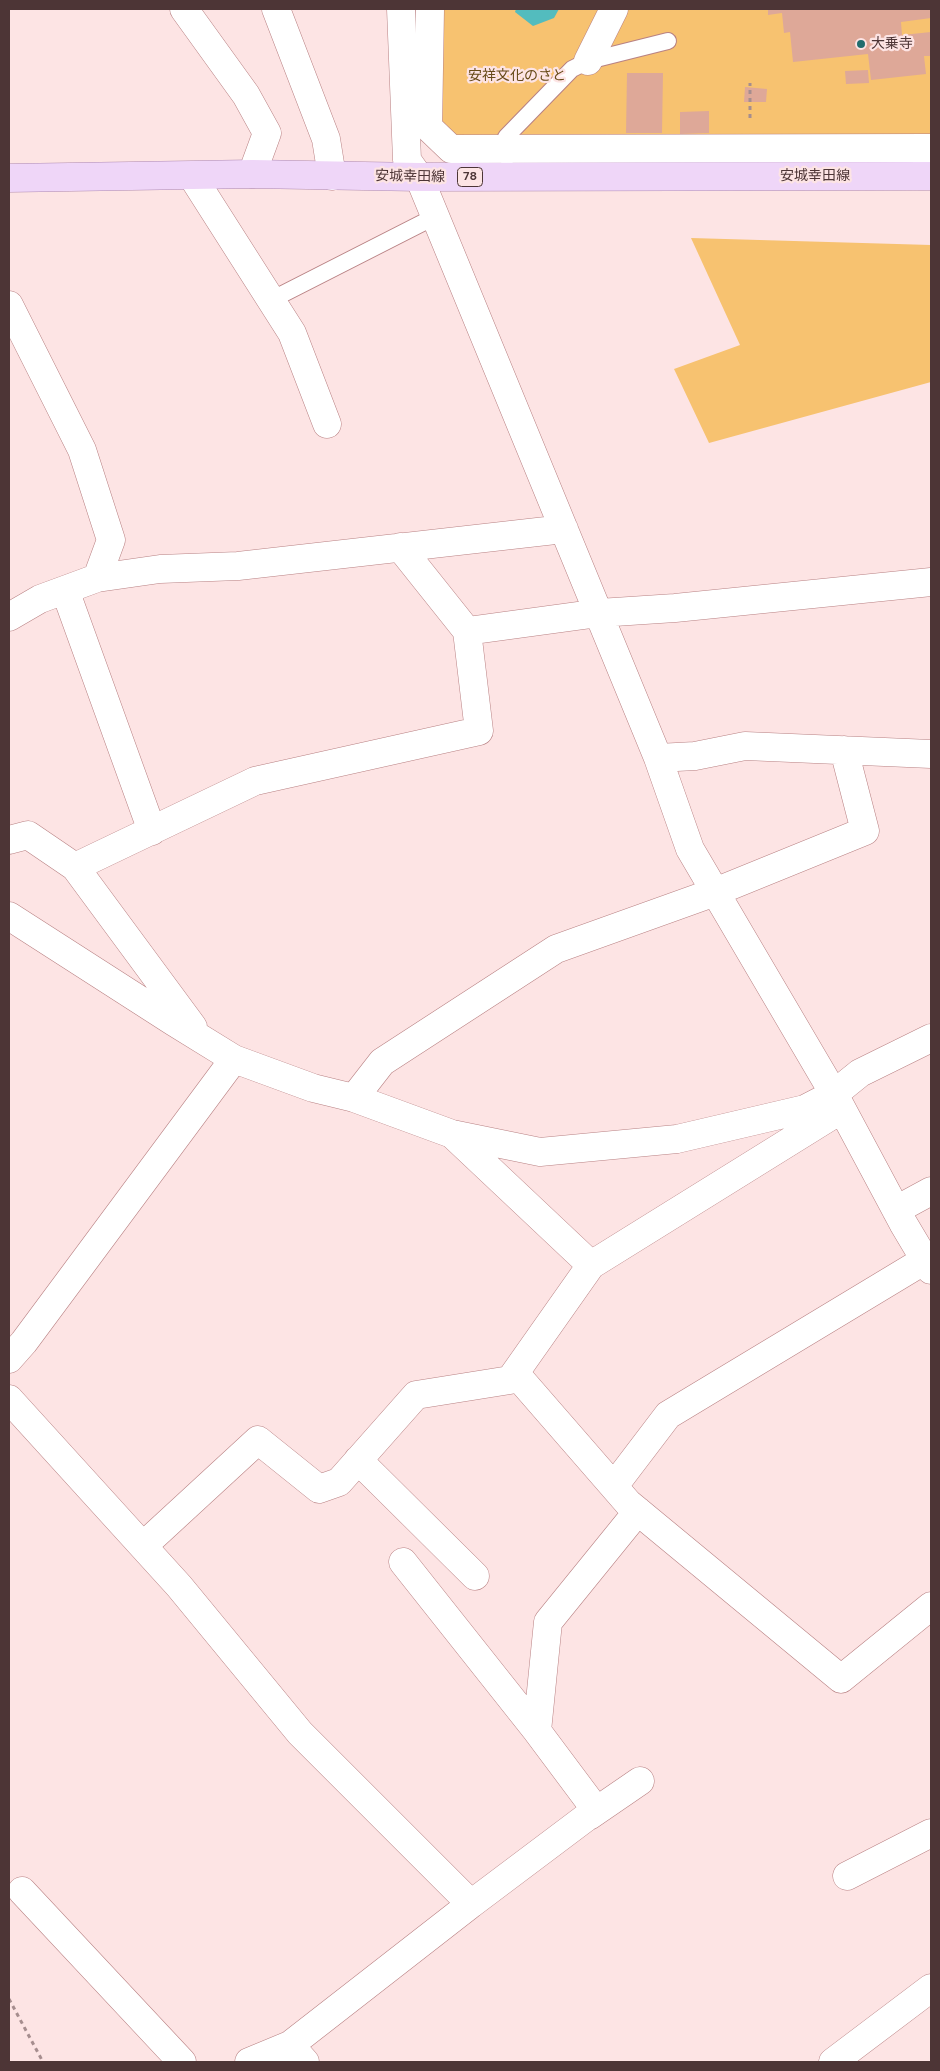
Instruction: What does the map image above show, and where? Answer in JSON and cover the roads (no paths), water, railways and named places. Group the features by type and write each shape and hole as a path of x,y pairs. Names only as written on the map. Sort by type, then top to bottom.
{"main road":[{"name":"安城幸田線","path":"9,178 252,174 419,177 931,176"}],"street":[{"path":"184,9 246,95 267,133 252,174"},
{"path":"276,9 326,139 332,176"},
{"path":"401,9 407,160 419,177 436,216 658,758 690,849 838,1102 928,1265 668,1415 614,1486"},
{"path":"430,9 428,127 451,149 931,148"},
{"path":"588,61 614,9"},
{"path":"192,176 292,333 327,424"},
{"path":"9,305 85,459 111,540 97,578"},
{"path":"9,616 40,600 97,578 160,569 238,566 564,528"},
{"path":"75,867 255,781 480,731 467,631 400,547"},
{"path":"467,631 599,613 675,608 931,582"},
{"path":"65,590 152,831"},
{"path":"658,758 694,756 745,746 931,754"},
{"path":"354,1098 382,1062 556,949 715,892 865,831 844,750"},
{"path":"9,840 28,835 75,867 200,1037"},
{"path":"9,916 234,1059 313,1088 354,1098 452,1134 540,1152 677,1139 838,1102"},
{"path":"143,1546 258,1440 319,1489 339,1482 416,1395 510,1380 591,1265 838,1102 860,1073 931,1038"},
{"path":"9,1359 24,1342 234,1059"},
{"path":"452,1134 591,1265"},
{"path":"896,1210 931,1191"},
{"path":"515,1373 638,1511 841,1679 931,1606"},
{"path":"9,1399 179,1586 300,1733 471,1904"},
{"path":"358,1460 475,1576"},
{"path":"537,1731 548,1622 638,1511"},
{"path":"403,1562 537,1731 596,1810 589,1816"},
{"path":"250,2062 297,2053 471,1904 589,1816 640,1782"},
{"path":"847,1876 931,1832"},
{"path":"22,1891 182,2062"},
{"path":"833,2062 931,1988"}],"lane":[{"path":"507,177 506,137 572,69 588,61 668,41"},
{"path":"271,300 436,216"}],"water":[{"path":"516,9 559,9 554,18 533,26 515,12"}],"place":[{"name":"大乗寺","path":"861,44"}],"park label":[{"name":"安祥文化のさと","path":"517,76"}]}
